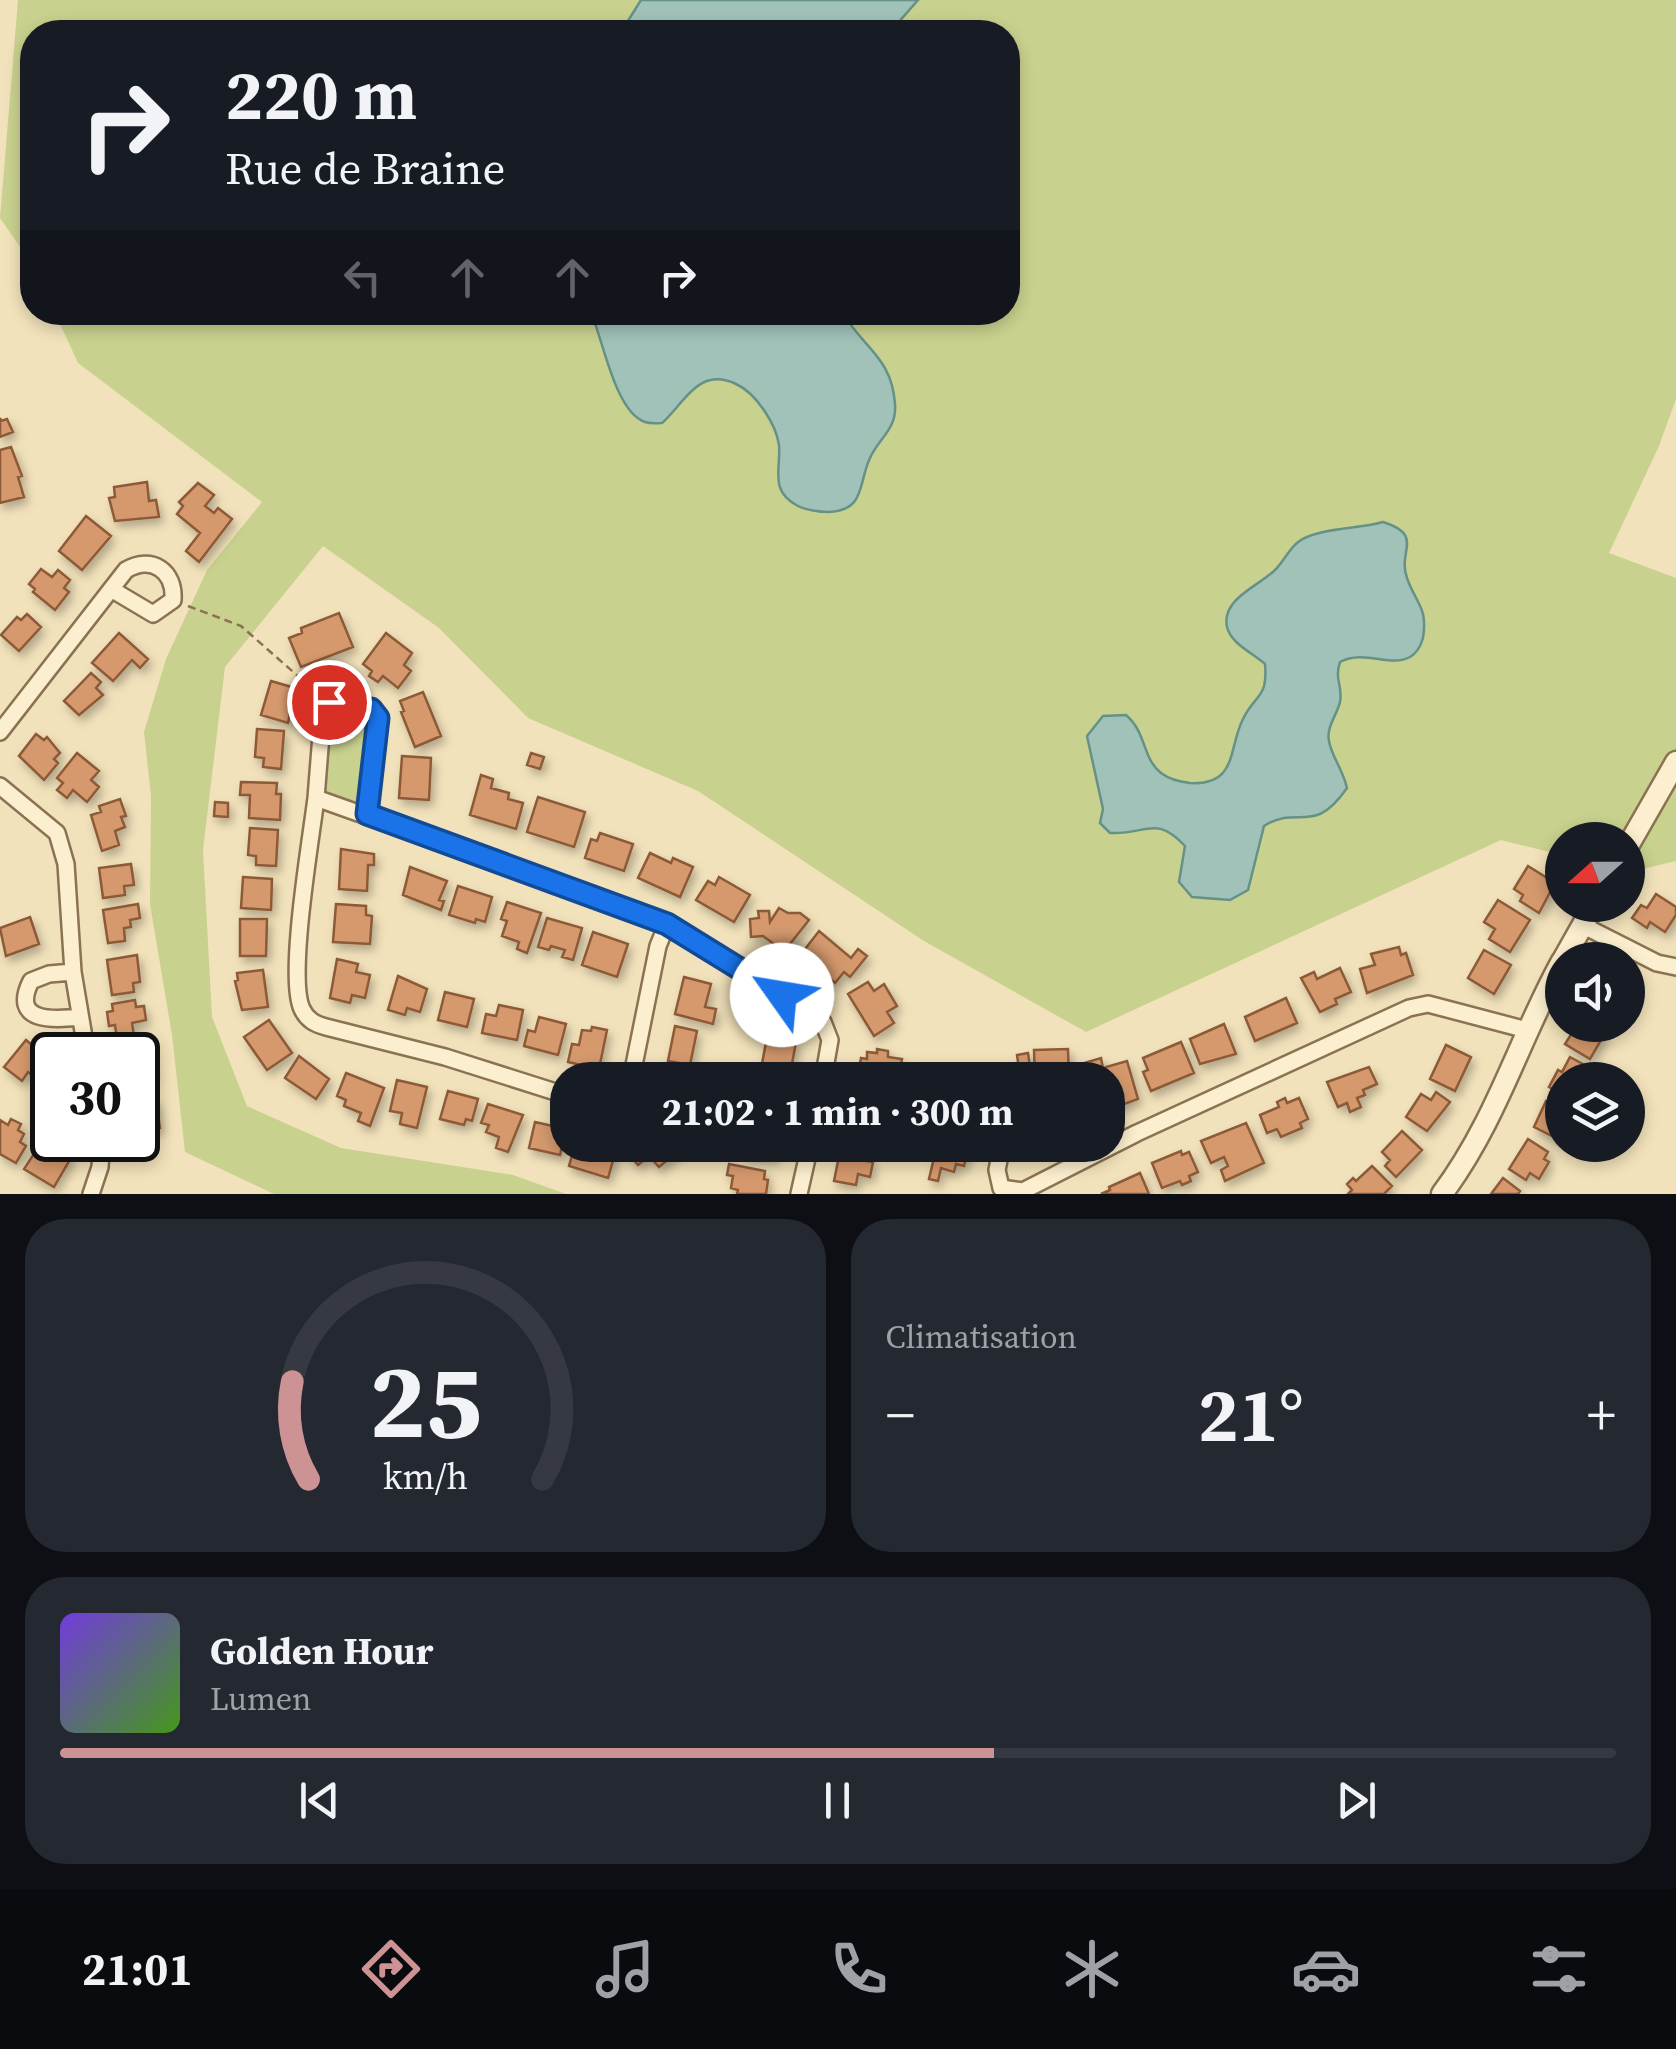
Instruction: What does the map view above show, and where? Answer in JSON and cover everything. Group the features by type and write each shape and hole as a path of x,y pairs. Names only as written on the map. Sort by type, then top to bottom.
{"street":[{"path":"0,732 111,589 126,570 153,563 165,572 174,588 173,600 153,614 111,589"},
{"path":"367,814 378,718 371,709 329,702 323,710 298,954 298,995 304,1014 318,1024 446,1057 550,1090"},
{"path":"1642,822 1676,762"},
{"path":"0,786 57,832 66,864 73,972 83,1032"},
{"path":"316,798 667,924 823,1022 830,1040 826,1062"},
{"path":"1573,942 1584,922"},
{"path":"635,1062 658,946 667,924"},
{"path":"1582,925 1657,963 1676,967"},
{"path":"73,972 38,977 31,981 26,997 32,1013 39,1018 80,1018"},
{"path":"1442,1194 1484,1132 1545,995"},
{"path":"1125,1141 1409,1008 1428,1004 1527,1030"},
{"path":"90,1194 100,1162"},
{"path":"799,1194 806,1162"},
{"path":"999,1162 1001,1188 1023,1191 1080,1162"}],"path":[{"path":"173,600 241,626 329,702"}],"green space":[{"path":"18,0 1676,0 1676,399 1659,446 1609,553 1676,578 1676,861 1645,868 1645,822 1545,822 1545,851 1501,840 1086,1032 924,941 698,791 528,718 439,628 323,546 225,667 203,850 212,1017 247,1106 341,1148 513,1175 566,1194 274,1194 185,1152 172,1035 150,904 151,796 144,732 166,659 207,570 262,502 78,363 61,325 1020,325 1020,20 20,20 20,247 0,218"},
{"path":"371,709 367,815 316,798 323,710"}],"water":[{"path":"641,0 918,0 900,20 628,20"},
{"path":"595,325 851,325 888,375 895,413 870,458 855,501 849,507 828,512 805,509 783,494 774,428 758,402 743,388 723,380 702,383 662,423 647,423 626,404"},
{"path":"1383,522 1396,527 1406,538 1407,578 1424,619 1420,646 1402,660 1359,657 1340,662 1340,702 1328,736 1347,788 1325,812 1276,820 1264,826 1248,890 1230,900 1192,897 1179,882 1185,846 1175,836 1158,828 1110,833 1100,823 1103,809 1087,736 1103,716 1126,715 1161,773 1190,783 1216,778 1229,763 1238,730 1263,690 1265,675 1265,664 1229,633 1227,617 1235,601 1275,570 1301,540 1325,531"}],"building":[{"path":"0,418 7,419 13,432 0,437"},
{"path":"11,447 22,476 18,477 24,497 0,503 0,450"},
{"path":"147,482 149,501 156,500 159,517 115,521 109,498 115,497 114,487"},
{"path":"198,483 214,495 205,506 214,513 218,508 232,519 199,562 186,551 200,533 177,514 183,506 179,502"},
{"path":"86,516 111,536 82,570 59,551"},
{"path":"41,569 52,577 58,570 70,580 64,588 69,592 55,610 29,584"},
{"path":"339,613 353,647 301,667 289,638 302,633 301,628"},
{"path":"27,614 41,627 19,651 1,635 17,617 21,620"},
{"path":"119,633 148,659 140,668 132,660 113,681 92,663"},
{"path":"386,633 412,653 404,665 411,671 398,688 383,676 378,682 369,676 372,671 363,664"},
{"path":"91,673 101,682 96,688 103,695 79,715 64,701"},
{"path":"271,681 295,688 288,723 261,715"},
{"path":"423,692 441,736 415,747 400,701"},
{"path":"257,729 284,731 281,769 263,767 264,758 255,757"},
{"path":"36,734 44,740 47,737 60,753 54,759 58,763 44,780 19,756"},
{"path":"77,753 99,771 91,780 99,787 87,802 73,790 67,798 57,790 63,783 57,778"},
{"path":"531,753 544,757 540,769 527,765"},
{"path":"402,756 431,758 429,800 399,798"},
{"path":"481,775 493,779 491,788 509,793 508,799 523,803 516,829 470,815"},
{"path":"241,782 277,783 276,794 281,794 280,820 249,818 250,795 240,795"},
{"path":"538,797 585,812 574,847 527,832"},
{"path":"120,799 126,816 121,817 125,827 115,831 119,845 102,851 91,815 101,812 99,806"},
{"path":"215,802 228,803 228,817 214,816"},
{"path":"250,828 278,830 276,866 256,865 256,856 248,855"},
{"path":"600,833 633,844 624,871 585,858 591,839 597,841"},
{"path":"341,849 374,854 374,865 368,865 367,891 339,889"},
{"path":"650,853 671,863 673,858 693,867 680,897 638,878"},
{"path":"131,864 134,885 124,886 125,895 103,898 99,868"},
{"path":"1528,866 1545,877 1545,902 1539,913 1520,901 1523,895 1514,889"},
{"path":"410,867 447,881 439,900 444,901 441,910 403,895"},
{"path":"243,877 272,879 271,910 241,908"},
{"path":"719,877 750,895 734,922 696,900 708,881 715,885"},
{"path":"458,886 492,897 485,922 449,915"},
{"path":"1656,894 1676,907 1676,915 1665,932 1650,922 1647,928 1638,922 1645,922 1647,908"},
{"path":"1498,900 1530,920 1510,952 1489,939 1495,929 1484,922"},
{"path":"507,902 541,913 527,953 517,949 519,942 502,936 507,921 501,919"},
{"path":"138,904 140,918 130,920 131,927 124,928 125,941 108,943 103,910"},
{"path":"336,904 366,906 366,915 372,916 370,944 333,942"},
{"path":"779,908 800,913 809,920 790,944 790,950 782,950 763,936 751,937 750,919 759,918 758,911 769,911 770,922"},
{"path":"30,917 39,944 6,956 0,928"},
{"path":"547,918 582,928 573,960 562,957 565,950 538,947"},
{"path":"240,919 267,919 266,956 240,956"},
{"path":"819,931 851,958 858,949 867,956 850,977 844,972 835,983 802,953"},
{"path":"593,932 628,944 617,977 582,965"},
{"path":"1399,947 1401,955 1406,953 1413,975 1367,993 1360,969 1375,965 1371,954"},
{"path":"1484,950 1511,965 1494,994 1468,978"},
{"path":"137,955 140,982 133,983 134,992 112,995 107,960"},
{"path":"337,959 358,964 356,972 370,975 365,998 352,995 350,1003 330,998"},
{"path":"1340,968 1351,992 1320,1012 1301,978 1314,972 1317,979"},
{"path":"263,970 268,1007 242,1010 235,981 237,973"},
{"path":"398,976 427,989 420,1012 407,1008 405,1015 388,1010"},
{"path":"684,977 711,984 705,1007 716,1009 713,1024 675,1014"},
{"path":"868,982 874,991 884,984 897,1006 887,1012 894,1023 874,1036 848,994"},
{"path":"445,992 474,999 467,1027 438,1020"},
{"path":"1286,998 1297,1023 1255,1041 1245,1017"},
{"path":"135,1000 136,1007 144,1006 146,1020 132,1023 133,1032 116,1032 115,1025 109,1026 107,1012 113,1011 112,1004"},
{"path":"499,1005 523,1010 517,1040 482,1033 486,1014 496,1016"},
{"path":"539,1017 566,1024 558,1055 524,1046 528,1030 535,1032"},
{"path":"269,1020 292,1053 267,1070 244,1037"},
{"path":"1224,1024 1236,1054 1200,1064 1190,1039"},
{"path":"675,1026 697,1031 691,1062 668,1061"},
{"path":"592,1027 607,1030 600,1062 568,1062 572,1044 579,1045 582,1030 591,1031"},
{"path":"767,1037 796,1042 792,1062 762,1062"},
{"path":"26,1040 30,1043 30,1074 22,1081 4,1067"},
{"path":"1181,1042 1194,1073 1151,1091 1143,1072 1148,1070 1143,1058"},
{"path":"1566,1042 1600,1042 1590,1059"},
{"path":"1446,1045 1471,1057 1455,1091 1430,1079"},
{"path":"877,1049 888,1051 888,1057 902,1059 901,1062 860,1062 861,1058 867,1059 867,1052 877,1053"},
{"path":"1068,1049 1068,1062 1034,1062 1034,1050"},
{"path":"1028,1053 1029,1062 1018,1062 1017,1055"},
{"path":"299,1056 329,1079 316,1099 285,1078"},
{"path":"1127,1061 1138,1099 1125,1104 1124,1062"},
{"path":"1369,1067 1377,1084 1363,1090 1365,1095 1357,1098 1361,1107 1350,1112 1347,1103 1338,1107 1327,1082"},
{"path":"346,1073 384,1088 370,1126 358,1121 361,1113 344,1106 346,1100 337,1096"},
{"path":"397,1080 427,1087 417,1128 400,1124 402,1113 390,1111"},
{"path":"448,1091 478,1099 472,1121 466,1119 464,1125 440,1119"},
{"path":"1436,1092 1450,1102 1427,1131 1406,1117 1421,1094 1431,1100"},
{"path":"1285,1098 1287,1103 1299,1098 1308,1119 1300,1123 1302,1128 1281,1137 1277,1129 1267,1133 1260,1115 1279,1107 1277,1102"},
{"path":"1545,1103 1545,1132 1534,1127"},
{"path":"488,1104 523,1115 508,1152 496,1148 499,1137 486,1132 489,1125 481,1123"},
{"path":"11,1119 21,1124 18,1130 24,1134 20,1142 26,1146 16,1163 0,1154 0,1120 8,1125"},
{"path":"535,1122 550,1125 550,1153 529,1148"},
{"path":"1246,1123 1264,1163 1225,1181 1221,1170 1228,1166 1224,1157 1211,1163 1201,1141"},
{"path":"1402,1131 1422,1150 1396,1177 1385,1166 1390,1160 1382,1152"},
{"path":"1528,1139 1545,1150 1545,1162 1549,1162 1539,1179 1530,1173 1526,1180 1509,1169"},
{"path":"1181,1151 1182,1155 1189,1152 1198,1172 1182,1185 1180,1181 1162,1188 1152,1163"},
{"path":"30,1160 69,1162 54,1187 24,1169"},
{"path":"570,1162 613,1162 608,1178 569,1166"},
{"path":"838,1162 873,1162 870,1177 858,1174 856,1185 834,1181"},
{"path":"933,1162 965,1162 964,1166 956,1164 954,1172 941,1168 938,1181 929,1179"},
{"path":"729,1164 765,1171 766,1194 737,1194 738,1190 731,1188 733,1176 727,1175"},
{"path":"1372,1166 1392,1186 1384,1194 1348,1194 1352,1190 1347,1184"},
{"path":"1140,1173 1149,1194 1101,1194 1109,1187"},
{"path":"1503,1178 1520,1191 1518,1194 1491,1194"}],"route":[{"path":"329,702 371,709 378,718 367,814 667,924 782,995"}]}
